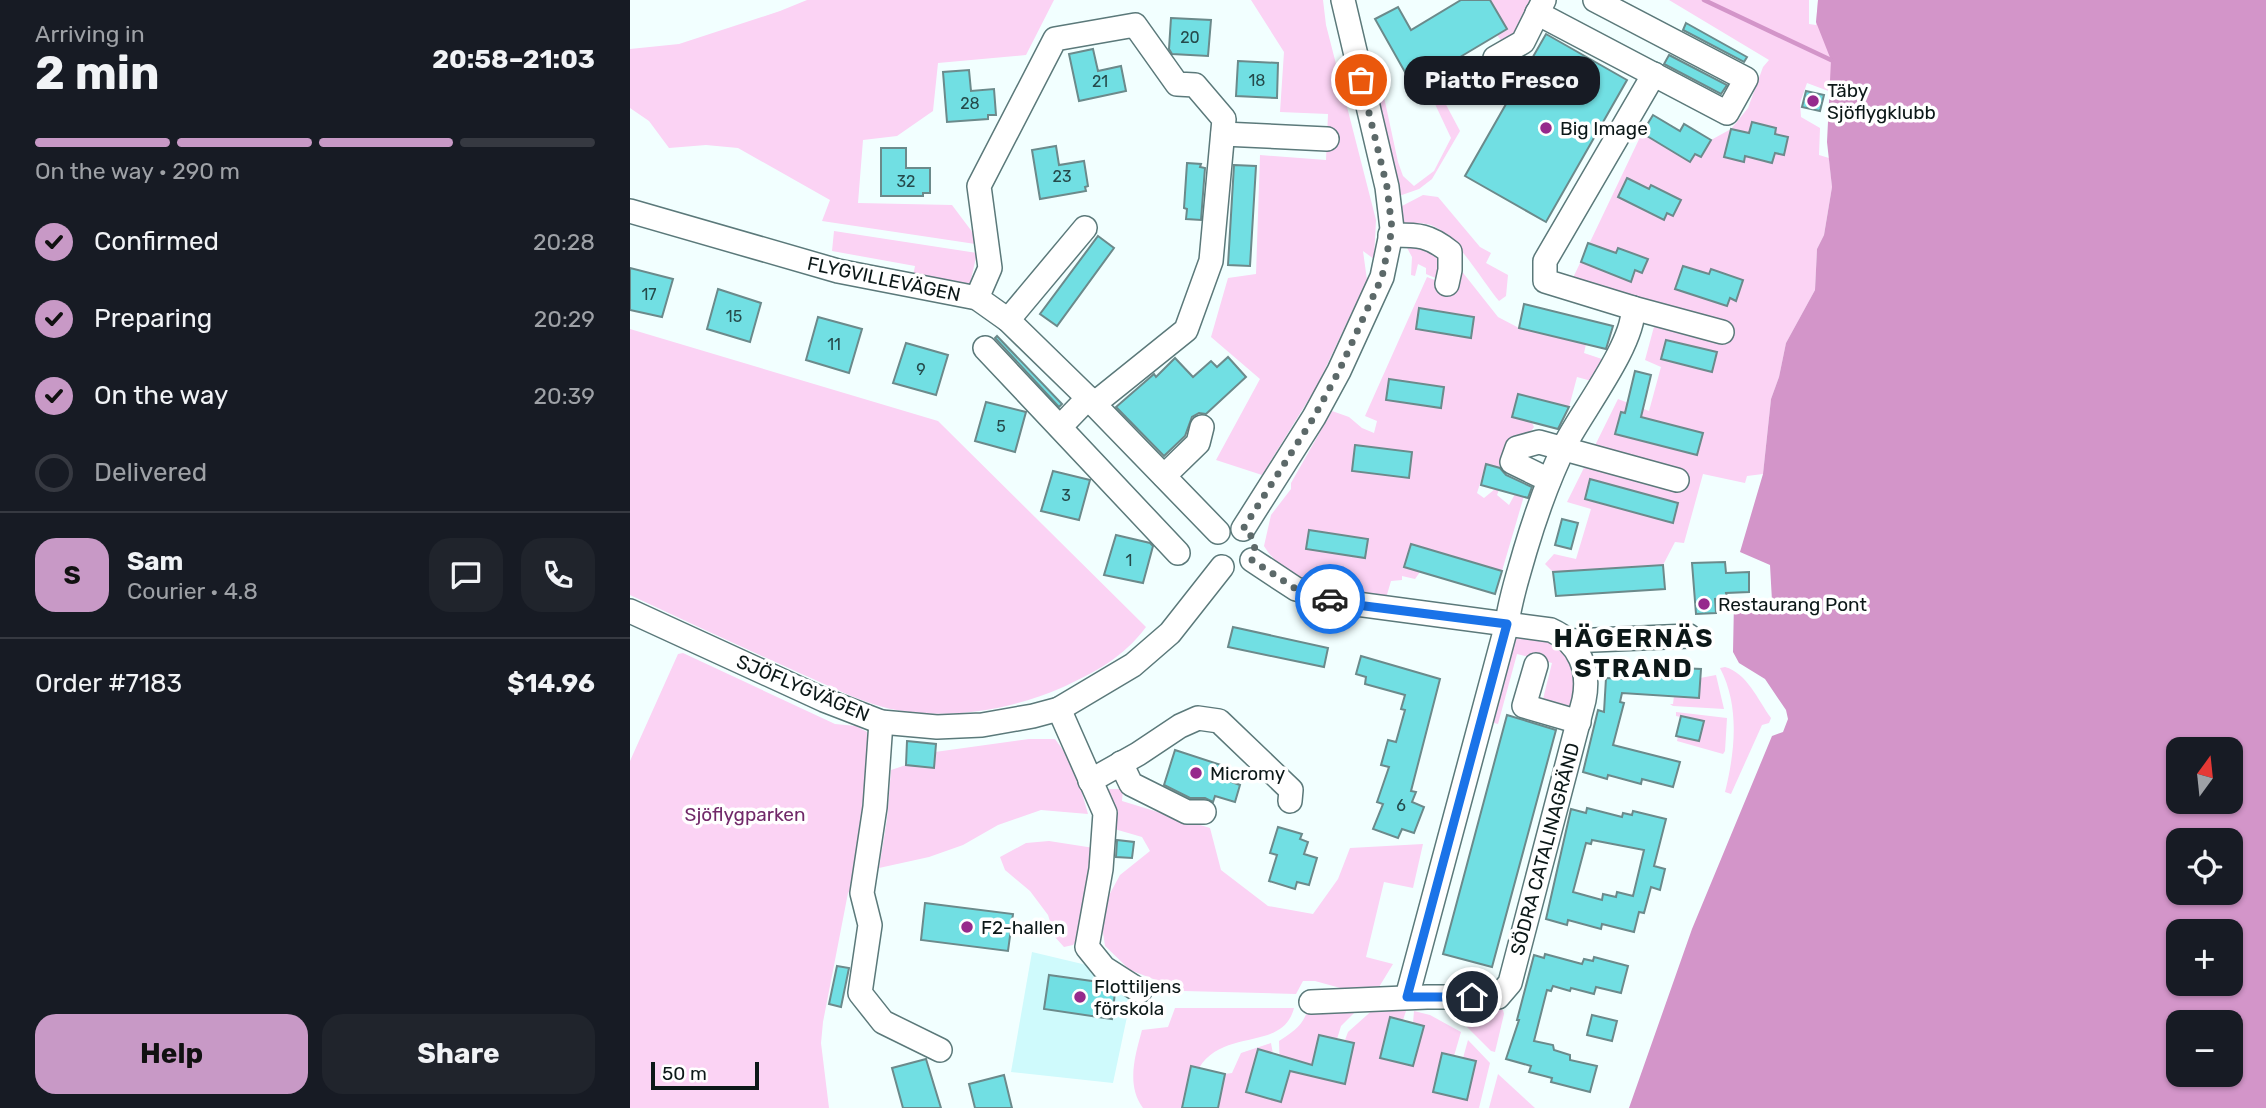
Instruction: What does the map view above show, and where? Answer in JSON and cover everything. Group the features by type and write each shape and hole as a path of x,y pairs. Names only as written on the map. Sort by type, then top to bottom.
{"street":[{"path":"1243,529 1314,417 1339,371 1382,277 1390,235 1387,187 1362,56 1342,0"},
{"path":"1495,58 1523,41 1541,7 1654,74 1727,113 1746,79 1595,0"},
{"path":"978,298 990,268 979,186 1055,39 1135,25 1177,84 1195,85 1224,119 1211,261 1186,330 1060,427"},
{"path":"1654,74 1545,261 1545,281 1722,332"},
{"path":"1223,134 1327,139"},
{"name":"FLYGVILLEVÄGEN","path":"630,211 827,268 978,298 1008,320 1218,532"},
{"path":"1008,320 1085,228"},
{"path":"1390,235 1423,235 1435,239 1450,251 1447,284"},
{"path":"1407,997 1507,624 1509,603 1541,498 1564,448 1634,321 1633,308"},
{"path":"985,348 1178,553"},
{"path":"1164,476 1198,443 1202,427"},
{"path":"1549,480 1512,461 1517,449 1539,442 1677,480"},
{"path":"1230,526 1243,529 1253,539 1255,553 1252,560 1240,569 1222,567 1212,551 1212,544 1218,532 1230,526"},
{"path":"1252,560 1296,589 1349,604 1551,630 1570,641 1689,636"},
{"name":"SJÖFLYGVÄGEN","path":"630,611 824,700 881,722 937,727 982,725 1059,709 1133,665 1170,633 1222,567"},
{"name":"SÖDRA CATALINAGRÄND","path":"1311,1002 1407,997 1498,997 1510,982 1587,685 1587,673 1570,641"},
{"path":"1536,665 1524,706 1579,722"},
{"path":"1059,709 1105,813 1096,910 1087,947 1104,968 1139,991"},
{"path":"1090,781 1180,726 1198,718 1219,721 1291,790 1290,801"},
{"path":"881,722 875,807 862,894 870,925 860,993 883,1022 940,1050"},
{"path":"1121,764 1131,784 1187,811 1204,812"}],"shaded area":[{"path":"1818,0 2266,0 2266,1108 1629,1108 1692,929 1772,736 1783,732 1788,719 1786,710 1765,679 1739,663 1733,652 1734,602 1772,601 1770,565 1740,552 1763,474 1771,399 1786,343 1815,290 1817,249 1824,235 1832,187 1827,142 1831,60 1816,22"},
{"path":"1032,952 1095,967 1132,993 1113,1083 1011,1072"}],"green space":[{"path":"807,0 1054,0 1026,55 938,63 933,111 897,136 863,140 858,203 952,205 982,245 822,221 830,200 738,148 706,145 669,148 649,121 630,108 630,49 679,44"},
{"path":"1251,0 1323,0 1326,25 1376,220 1374,259 1363,251 1367,280 1317,386 1262,475 1216,460 1260,379 1211,337 1228,278 1256,274 1260,155 1326,160 1328,114 1280,112 1284,52"},
{"path":"1490,0 1533,0 1515,35 1503,43 1497,35 1507,29"},
{"path":"1669,0 1809,0 1809,24 1816,25 1818,0 1852,0 1831,92 1807,83 1800,103 1801,117 1820,128 1819,155 1829,158 1832,187 1824,235 1817,249 1815,290 1786,343 1771,399 1763,474 1747,476 1745,483 1703,474 1684,543 1675,542 1663,565 1553,572 1545,564 1554,554 1576,559 1591,509 1567,502 1618,399 1649,411 1661,367 1645,360 1655,323 1723,345 1733,327 1571,282 1642,133 1690,162 1695,154 1701,157 1711,140 1731,129 1748,108 1763,67 1769,60"},
{"path":"1366,60 1371,60 1384,97 1403,176 1414,186 1434,171 1451,138 1435,104 1443,99 1460,131 1432,179 1419,189 1399,196"},
{"path":"1423,195 1438,197 1480,247 1491,253 1486,263 1508,275 1506,296 1499,301 1462,251 1437,228 1417,223 1404,224 1402,206"},
{"path":"834,231 977,253 970,284 912,281 915,266 832,251"},
{"path":"1405,244 1442,253 1440,280 1426,274 1426,268 1418,264 1415,276 1411,275 1412,257"},
{"path":"1460,269 1498,317 1519,328 1586,344 1584,353 1605,360 1595,382 1577,377 1569,407 1518,394 1534,427 1513,455 1507,470 1486,465 1477,493 1484,498 1495,489 1499,490 1497,495 1509,505 1515,494 1524,496 1502,571 1411,544 1404,567 1420,572 1415,579 1402,576 1402,580 1391,581 1386,598 1335,589 1287,570 1264,546 1271,515 1291,489 1291,483 1332,411 1349,417 1362,428 1374,433 1377,421 1365,416 1427,277 1453,287","holes":["1419,308 1474,317 1471,337","1390,379 1444,387 1441,408 1386,399","1355,446 1412,452 1410,477 1353,471","1309,530 1367,539 1365,558 1306,549"]},
{"path":"630,329 938,421 1146,627 1128,647 1108,663 1061,688 996,708 927,714 883,707 853,697 630,595"},
{"path":"1517,635 1546,640 1564,654 1574,671 1574,697 1570,706 1543,699 1552,663 1517,654 1498,724 1490,722 1509,645"},
{"name":"Sjöflygparken","path":"683,653 835,724 856,726 867,732 869,749 853,886 848,893 823,1022 821,1043 829,1108 630,1108 630,761 678,654"},
{"path":"1725,667 1746,681 1771,718 1769,723 1762,725 1731,794 1725,792 1734,729 1731,698 1720,668"},
{"path":"1716,675 1724,709 1670,704 1673,704 1674,696 1700,678"},
{"path":"1676,712 1727,718 1723,754 1677,741 1678,736 1699,741 1703,722 1676,716"},
{"path":"1029,739 1055,739 1074,765 1088,814 1041,810 998,825 963,845 929,857 879,868 891,770 906,765 933,768 935,752"},
{"path":"1108,789 1123,789 1122,801 1210,828 1221,870 1268,906 1313,914 1338,879 1350,848 1423,844 1413,888 1384,882 1366,957 1393,964 1376,992 1344,989 1315,981 1303,981 1296,994 1184,991 1130,970 1105,946 1100,912 1120,875 1150,851 1142,837 1111,828"},
{"path":"1049,841 1094,848 1078,938 1073,945 1064,947 1055,937 1048,915 1030,891 1005,870 1000,857 1026,843"},
{"path":"1376,1007 1407,1008 1403,1020 1390,1018 1380,1058 1413,1066 1423,1026 1413,1023 1414,1011 1430,1015 1461,1032 1454,1056 1442,1054 1433,1091 1467,1100 1476,1062 1463,1058 1468,1040 1490,1063 1479,1108 1218,1108 1225,1074 1232,1073 1241,1053 1271,1043 1273,1054 1258,1050 1246,1091 1281,1102 1279,1041 1301,1024 1308,1008 1359,1008 1341,1026 1337,1039 1319,1035 1345,1083 1354,1043 1345,1040 1348,1032"},
{"path":"1175,1008 1294,1008 1288,1022 1278,1030 1223,1048 1210,1055 1199,1068 1191,1066 1182,1108 1143,1108 1133,1080 1142,1030 1168,1027"},
{"path":"1499,1008 1504,1014 1495,1052 1455,1015 1456,1010"},
{"path":"1498,1074 1535,1108 1489,1108"}],"building":[{"path":"1461,0 1490,0 1507,29 1435,72 1442,85 1419,97 1375,19 1398,7 1411,30"},
{"path":"1171,18 1211,20 1208,56 1172,54 1169,49"},
{"path":"1686,23 1747,57 1744,62 1683,30"},
{"name":"Big Image","path":"1546,34 1627,80 1546,222 1465,176"},
{"path":"1093,49 1098,71 1121,66 1126,91 1079,101 1069,54"},
{"path":"1669,55 1727,85 1721,94 1664,64"},
{"path":"1238,61 1278,63 1277,98 1236,96"},
{"path":"969,70 971,91 994,89 996,115 988,115 988,119 947,122 943,72"},
{"name":"Täby Sjöflygklubb","path":"1806,91 1824,95 1820,111 1802,107"},
{"path":"1653,115 1680,131 1684,124 1711,140 1701,157 1695,154 1690,162 1642,133"},
{"path":"1752,122 1776,128 1775,134 1788,137 1784,155 1775,153 1772,163 1745,156 1744,162 1724,157 1731,129 1749,133"},
{"path":"1056,146 1059,165 1084,161 1088,186 1085,187 1086,191 1040,199 1032,150"},
{"path":"881,148 906,148 906,168 930,168 930,193 923,193 923,196 881,196"},
{"path":"1187,163 1201,164 1200,167 1205,168 1201,220 1186,219 1187,209 1184,208"},
{"path":"1234,165 1256,166 1250,266 1228,265"},
{"path":"1627,178 1649,189 1651,185 1681,200 1673,216 1667,213 1664,220 1618,197"},
{"path":"1098,236 1114,248 1057,326 1040,314"},
{"path":"1588,243 1616,253 1618,248 1648,259 1642,273 1635,270 1631,282 1581,262"},
{"path":"1683,266 1709,274 1711,269 1743,280 1736,301 1730,298 1727,306 1675,289"},
{"path":"630,268 673,279 662,317 630,310"},
{"path":"718,289 761,303 750,342 707,329"},
{"path":"1524,304 1613,326 1606,349 1519,328"},
{"path":"1419,308 1474,317 1471,338 1416,329"},
{"path":"818,317 862,329 849,373 806,360"},
{"path":"997,336 1062,404 1059,407 995,338"},
{"path":"1666,340 1717,352 1712,372 1661,359"},
{"path":"906,343 948,355 936,395 893,383"},
{"path":"1228,357 1246,377 1206,414 1199,413 1192,417 1185,436 1164,456 1116,407 1154,374 1156,377 1175,358 1193,377 1211,361 1217,367"},
{"path":"1635,371 1651,375 1641,417 1703,433 1697,455 1615,434 1621,412 1625,413"},
{"path":"1389,379 1444,387 1441,408 1386,400"},
{"path":"1518,394 1569,407 1558,429 1512,417"},
{"path":"986,402 1026,412 1015,452 975,441"},
{"path":"1355,445 1412,452 1409,478 1352,471"},
{"path":"1486,464 1500,468 1506,475 1532,487 1528,498 1481,485"},
{"path":"1053,471 1090,480 1079,520 1041,511"},
{"path":"1590,479 1678,503 1673,523 1585,499"},
{"path":"1562,519 1578,523 1571,549 1555,545"},
{"path":"1309,530 1368,539 1365,558 1306,549"},
{"path":"1116,535 1153,546 1143,583 1104,575"},
{"path":"1411,544 1502,571 1495,594 1404,567"},
{"path":"1725,562 1726,573 1749,572 1749,592 1726,593 1727,598 1715,599 1716,613 1696,614 1692,563"},
{"path":"1663,565 1665,589 1556,596 1553,572"},
{"path":"1233,627 1328,648 1324,667 1228,647"},
{"path":"1361,656 1440,679 1411,791 1416,792 1412,802 1424,807 1414,833 1402,829 1398,838 1373,829 1383,804 1377,802 1389,767 1381,765 1388,740 1396,742 1405,710 1401,709 1405,695 1365,684 1366,677 1356,674"},
{"path":"1680,668 1701,669 1699,698 1622,693 1620,702 1624,703 1613,745 1680,762 1673,787 1642,779 1641,784 1608,775 1607,779 1583,772 1598,710 1604,712 1606,678 1657,676 1657,670 1680,672"},
{"path":"1507,715 1556,730 1492,967 1443,954"},
{"path":"1681,716 1704,721 1699,741 1676,736"},
{"path":"907,741 936,744 934,768 906,765"},
{"name":"Micromy","path":"1175,750 1227,767 1223,779 1240,785 1235,802 1215,796 1213,802 1205,798 1190,798 1164,785"},
{"path":"1587,808 1622,817 1623,813 1632,815 1633,811 1666,819 1654,866 1665,869 1660,890 1651,887 1644,913 1639,912 1634,932 1602,924 1601,929 1568,920 1567,925 1546,919 1571,809 1586,813","holes":["1592,840 1644,850 1633,896 1617,892 1616,897 1603,894 1602,900 1573,892 1586,843 1591,844"]},
{"path":"1278,827 1302,834 1300,839 1308,842 1304,854 1317,858 1309,885 1297,882 1295,889 1269,881 1277,855 1270,853"},
{"path":"1117,840 1134,842 1132,858 1116,857"},
{"name":"F2-hallen","path":"925,903 1013,914 1008,951 921,940"},
{"path":"1545,954 1582,964 1584,959 1593,961 1594,957 1628,966 1621,993 1596,987 1594,994 1553,986 1551,991 1547,990 1534,1041 1553,1045 1554,1050 1570,1055 1570,1060 1597,1066 1590,1092 1551,1082 1552,1078 1529,1072 1531,1066 1506,1059 1519,1020 1534,955 1544,958"},
{"path":"837,966 849,968 841,1007 829,1004"},
{"name":"Flottiljens förskola","path":"1049,975 1099,982 1115,992 1112,1019 1044,1009"},
{"path":"1592,1015 1617,1021 1612,1041 1587,1035"},
{"path":"1390,1017 1424,1026 1413,1066 1380,1058"},
{"path":"1319,1035 1354,1043 1345,1084 1290,1071 1281,1102 1246,1092 1258,1049 1312,1065"},
{"path":"1442,1053 1476,1061 1467,1100 1433,1092"},
{"path":"926,1059 941,1108 903,1108 892,1068"},
{"path":"1191,1066 1225,1074 1218,1108 1182,1108"},
{"path":"1004,1075 1012,1108 975,1108 969,1084"}],"waterway":[{"path":"1704,0 1831,60"}],"way so far":[{"path":"1330,599 1296,589 1252,560 1255,553 1253,539 1249,532 1243,529 1314,417 1339,371 1382,277 1392,229 1387,187 1361,80"}],"place":[{"name":"Piatto Fresco","path":"1361,80"},
{"name":"Täby Sjöflygklubb","path":"1813,101"},
{"name":"Big Image","path":"1546,128"},
{"name":"Restaurang Pont","path":"1704,604"},
{"name":"Micromy","path":"1196,773"},
{"name":"F2-hallen","path":"967,927"},
{"name":"Flottiljens förskola","path":"1080,997"}],"district":[{"name":"HÄGERNÄS STRAND","path":"1634,653"}],"route":[{"path":"1330,599 1349,604 1507,624 1407,997 1472,997"}]}
